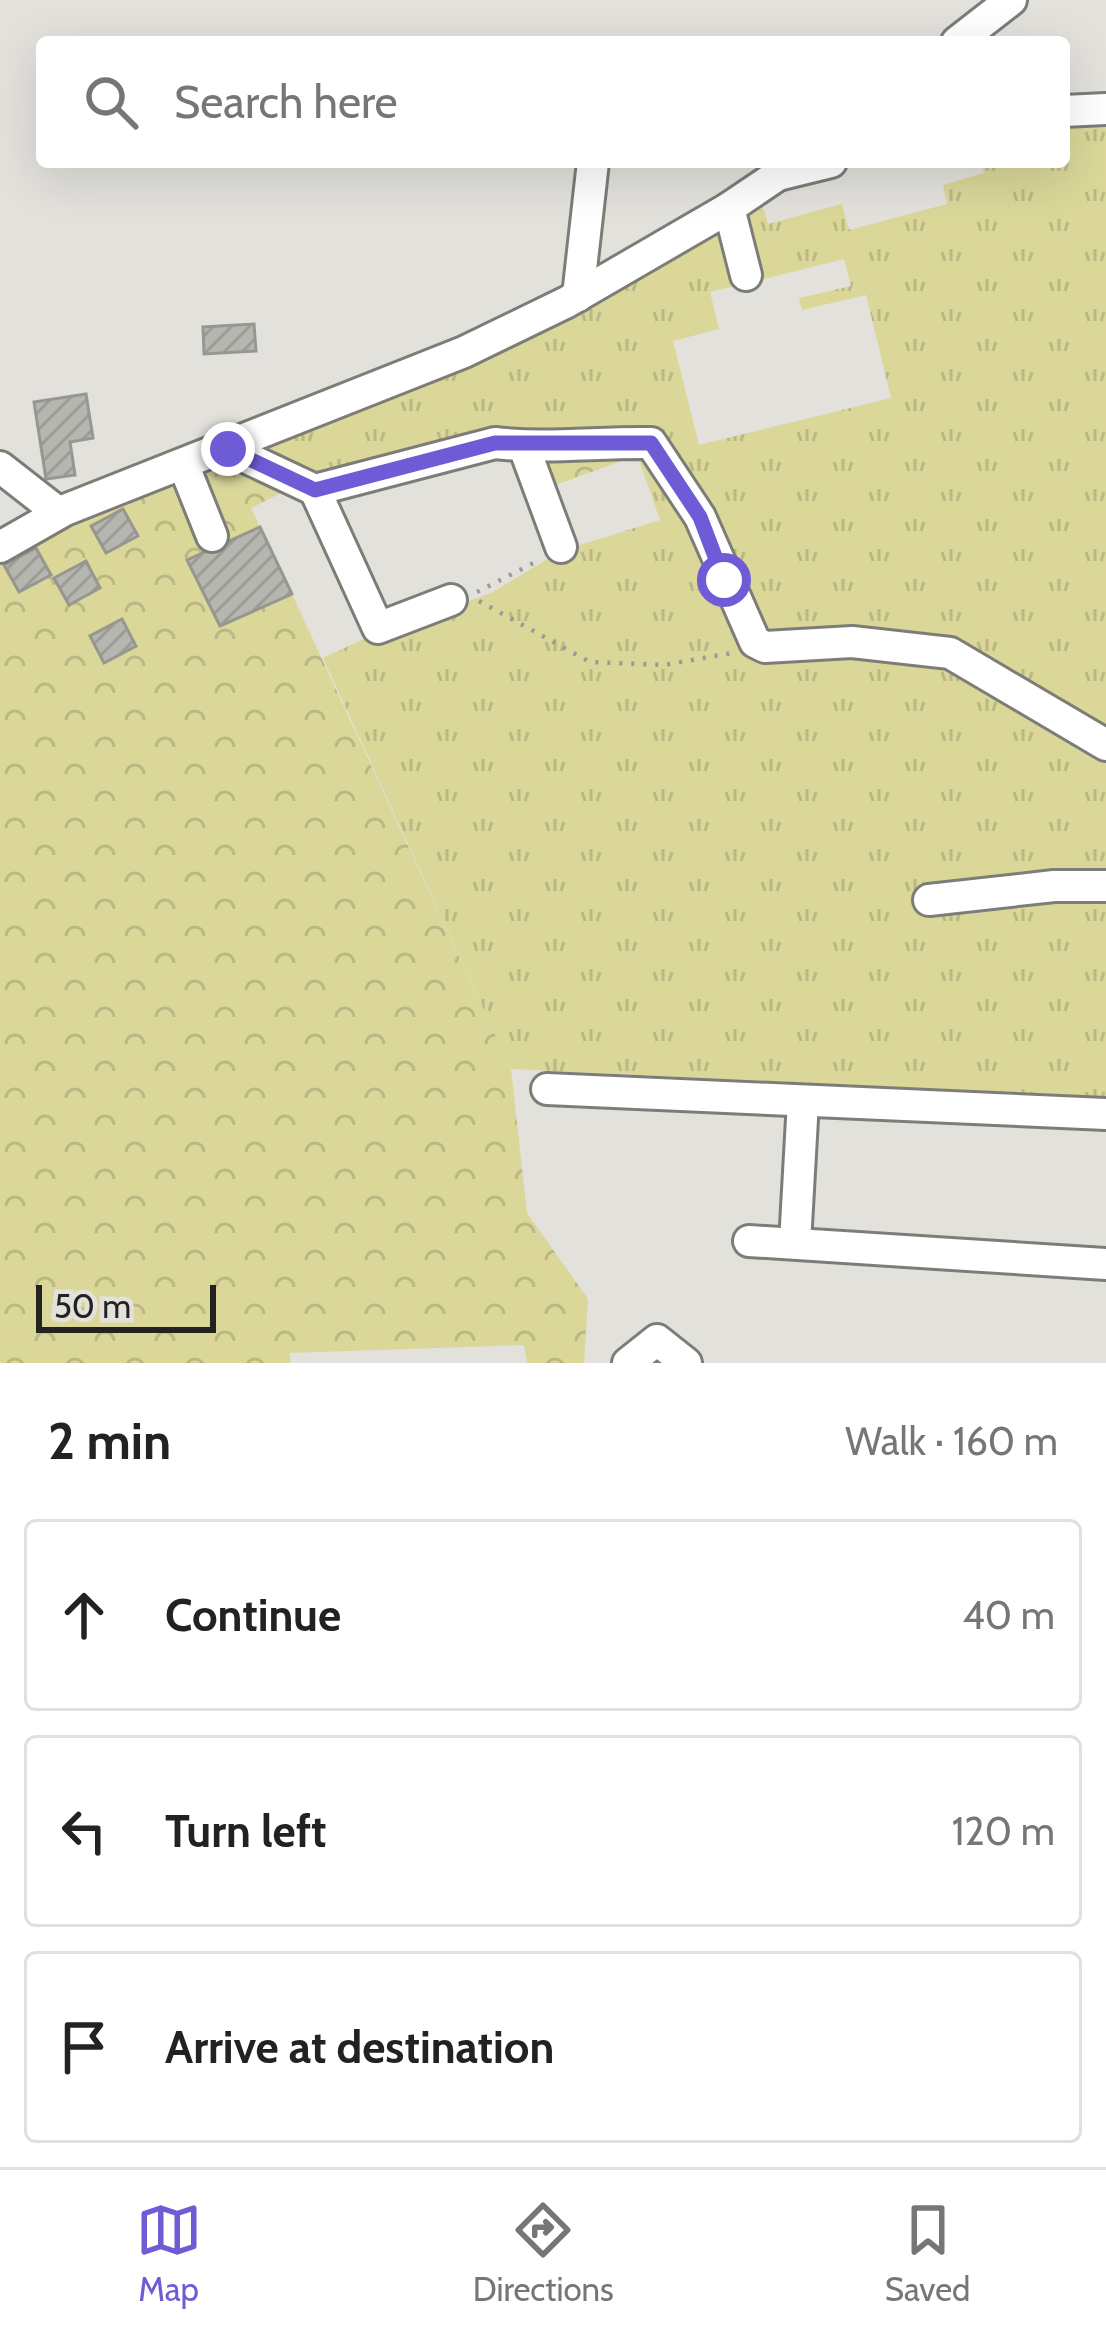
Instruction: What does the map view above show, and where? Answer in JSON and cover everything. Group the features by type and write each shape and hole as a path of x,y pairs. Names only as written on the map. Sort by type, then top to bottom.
{"street":[{"path":"965,36 1011,0"},
{"path":"1070,111 1106,109"},
{"path":"578,296 591,168"},
{"path":"0,547 59,513 464,352 578,296 787,169"},
{"path":"729,208 746,275"},
{"path":"228,449 315,490 495,443 651,443 700,517 754,642 765,647 852,642 950,653 1106,745"},
{"path":"524,446 561,547"},
{"path":"184,466 212,536"},
{"path":"0,467 59,513"},
{"path":"315,490 378,628 452,600"},
{"path":"929,900 1054,886 1106,886"},
{"path":"547,1089 1106,1114"},
{"path":"795,1243 803,1101"},
{"path":"749,1241 1106,1264"},
{"path":"628,1363 657,1340 686,1363"}],"path":[{"path":"561,547 490,589 468,595 590,662 664,665 765,647"}],"green space":[{"path":"1106,121 1106,1097 511,1069 323,658 491,593 561,551 660,520 632,440 527,442 318,484 240,449 726,214 743,284 710,292 719,329 673,341 699,445 891,398 866,295 802,310 799,298 851,286 844,259 756,281 739,212 761,201 768,224 842,204 849,230 947,204 943,185 984,173 983,168 1070,168 1070,125"},
{"path":"539,454 638,455 550,487"},
{"path":"234,468 293,487 251,508 260,527 187,560 221,626 292,594 511,1069 527,1213 588,1299 584,1363 527,1363 524,1345 290,1353 290,1363 0,1363 0,561 114,505"}],"building":[{"path":"254,324 256,351 204,354 203,327"},
{"path":"86,394 93,438 70,442 75,475 46,479 34,402"},
{"path":"123,509 138,536 106,553 91,526"},
{"path":"260,527 292,594 220,626 187,560"},
{"path":"36,548 51,575 19,592 4,565"},
{"path":"86,561 100,588 69,605 54,578"},
{"path":"122,619 136,646 104,663 90,636"}],"route":[{"path":"228,449 315,490 495,443 651,443 700,517 724,580"}]}
